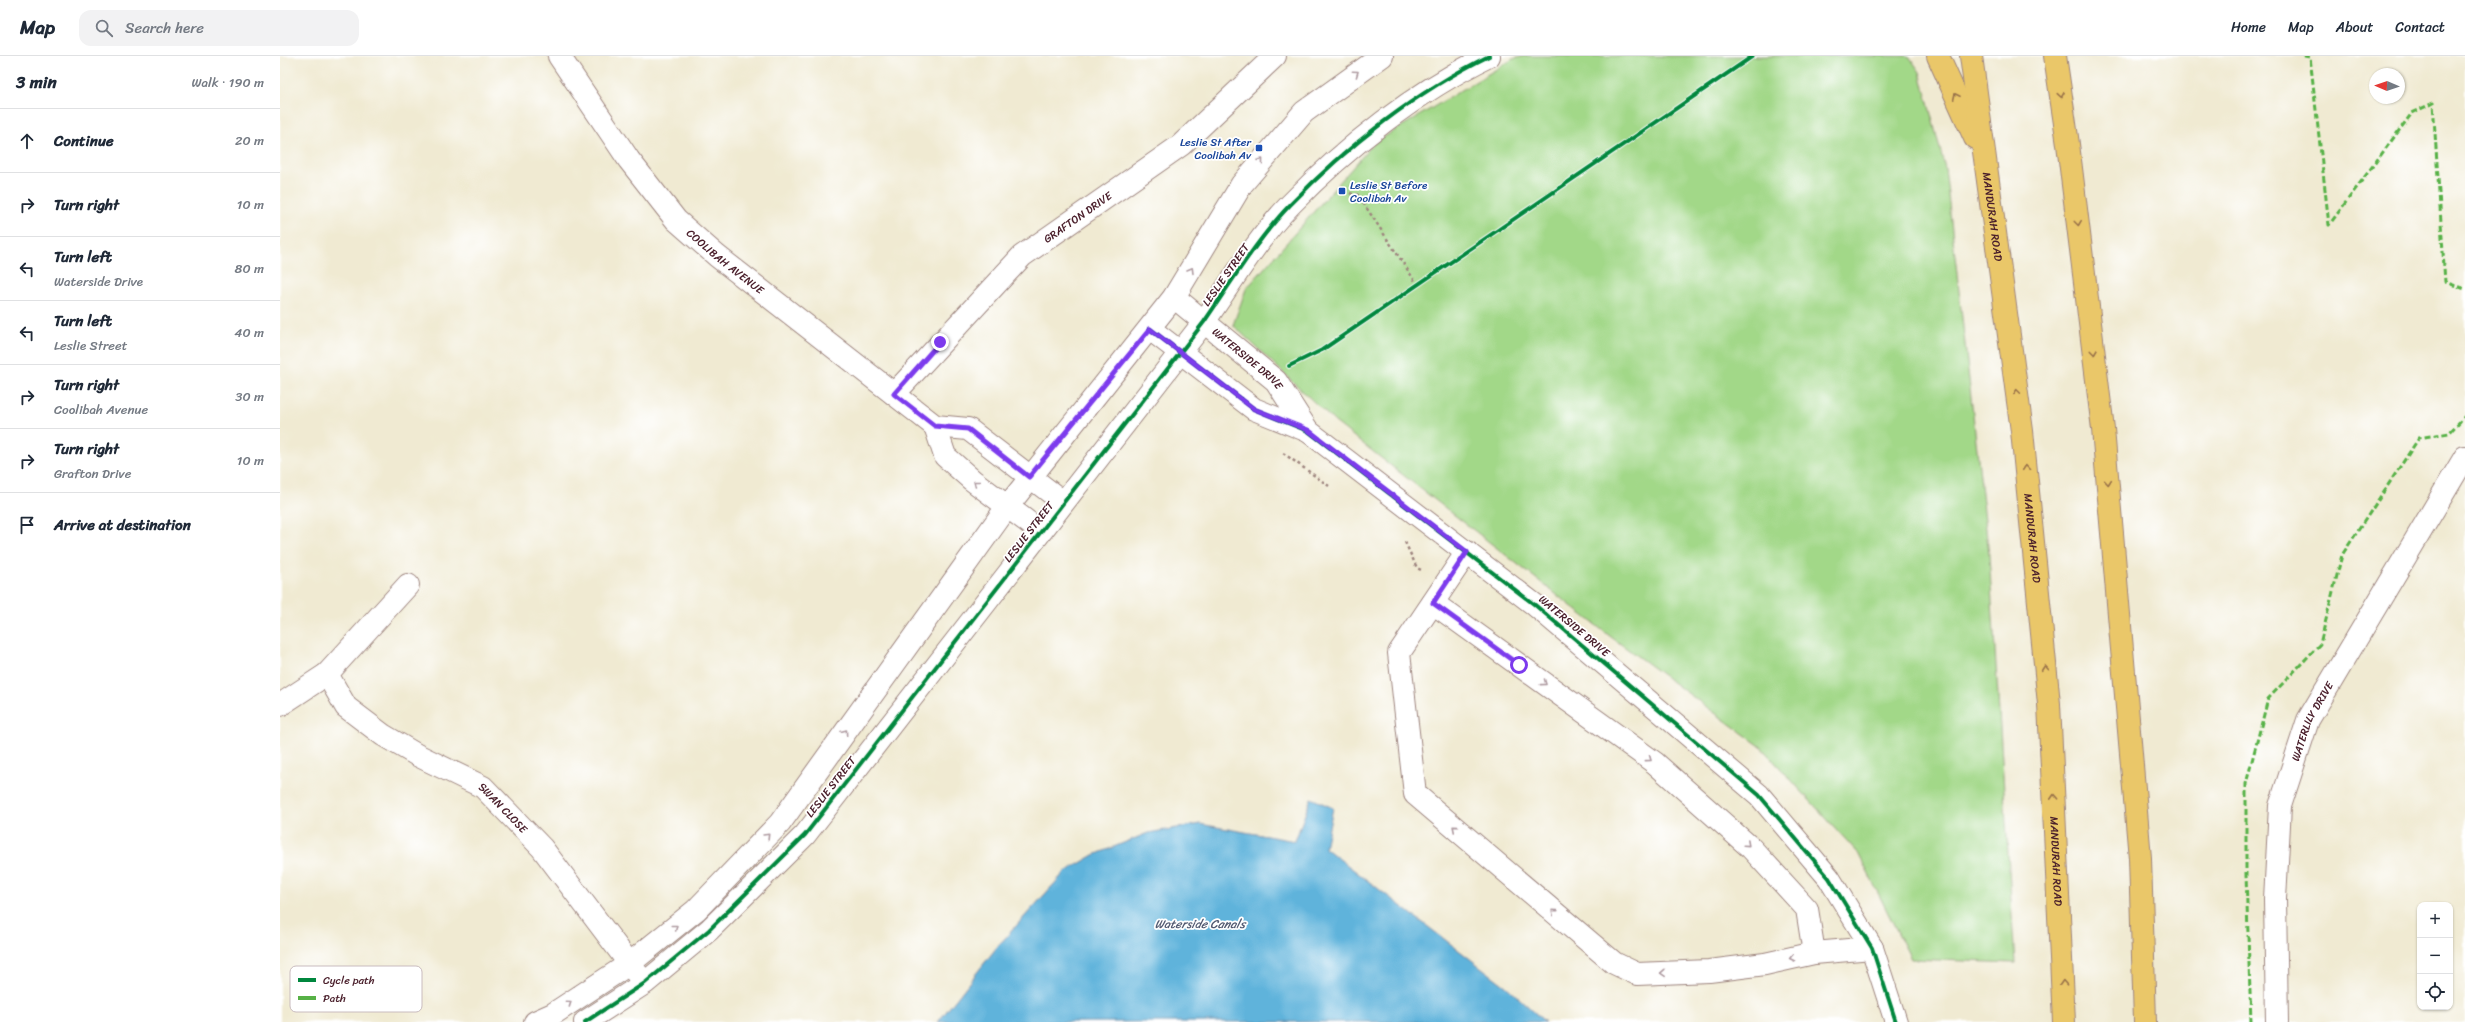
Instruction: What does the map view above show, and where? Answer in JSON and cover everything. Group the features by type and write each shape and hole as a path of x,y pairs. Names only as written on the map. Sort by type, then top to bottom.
{"highway":[{"path":"1938,56 1984,157"},
{"name":"MANDURAH ROAD","path":"1971,56 2022,431 2048,696 2064,1022"},
{"path":"2055,56 2068,144 2103,429 2140,858 2145,1022"}],"street":[{"name":"COOLIBAH AVENUE","path":"559,56 628,160 676,220 717,256 935,426"},
{"name":"GRAFTON DRIVE","path":"894,394 1022,256 1181,145 1275,56"},
{"name":"LESLIE STREET","path":"536,1022 553,1014 629,964 696,910 780,823 1029,477 1150,329 1174,297 1242,184 1275,143 1304,112 1382,56"},
{"name":"LESLIE STREET","path":"585,1022 645,983 709,930 805,834 1204,322 1259,244 1285,211 1329,168 1365,136 1417,100 1489,56"},
{"name":"WATERSIDE DRIVE","path":"1174,297 1276,381 1308,430"},
{"name":"WATERSIDE DRIVE","path":"1150,329 1179,354 1254,409 1308,430 1535,605 1759,795 1829,878 1872,948 1896,1022"},
{"path":"1040,531 1007,507 946,456 935,426 968,429 1063,502"},
{"name":"WATERLILY DRIVE","path":"2278,1022 2275,899 2280,806 2308,720 2465,457"},
{"path":"1467,552 1399,653 1415,794 1614,963 1637,974 1709,970 1765,964 1814,953 1872,948"},
{"path":"280,704 326,674 408,585"},
{"path":"1433,603 1655,763 1751,848 1807,909 1814,953"},
{"name":"SWAN CLOSE","path":"326,674 346,707 383,734 417,754 483,787 542,848 645,983"}],"path":[{"path":"1342,191 1358,195 1417,284"}],"green space":[{"path":"1525,56 1909,56 1920,72 1945,168 1989,555 2015,963 1911,959 1858,853 1760,746 1611,637 1335,422 1233,325 1246,289 1374,143 1513,59"}],"water":[{"name":"Waterside Canals","path":"1311,798 1333,808 1325,848 1507,987 1545,1022 938,1022 997,947 1065,872 1094,855 1148,833 1200,824 1295,841"}],"marked path":[{"path":"2304,56 2310,57 2329,225 2412,113 2433,103 2445,282 2465,289"},
{"path":"2251,1022 2246,875 2246,784 2268,699 2320,644 2342,555 2419,438 2449,433 2465,416"}],"cycle path":[{"path":"585,1022 645,983 709,930 805,835 1204,322 1266,232 1290,205 1335,162 1409,103 1462,70 1489,56"},
{"path":"1289,366 1322,350 1753,56"},
{"path":"1150,329 1254,409 1308,431 1535,605 1759,795 1829,878 1872,948 1896,1022"}],"place":[{"name":"Leslie St After Coolibah Av","path":"1259,148"},
{"name":"Leslie St Before Coolibah Av","path":"1342,191"}],"route":[{"path":"940,342 894,394 935,426 968,429 1029,477 1150,329 1179,354 1254,409 1308,430 1467,552 1433,603 1519,665"}]}
